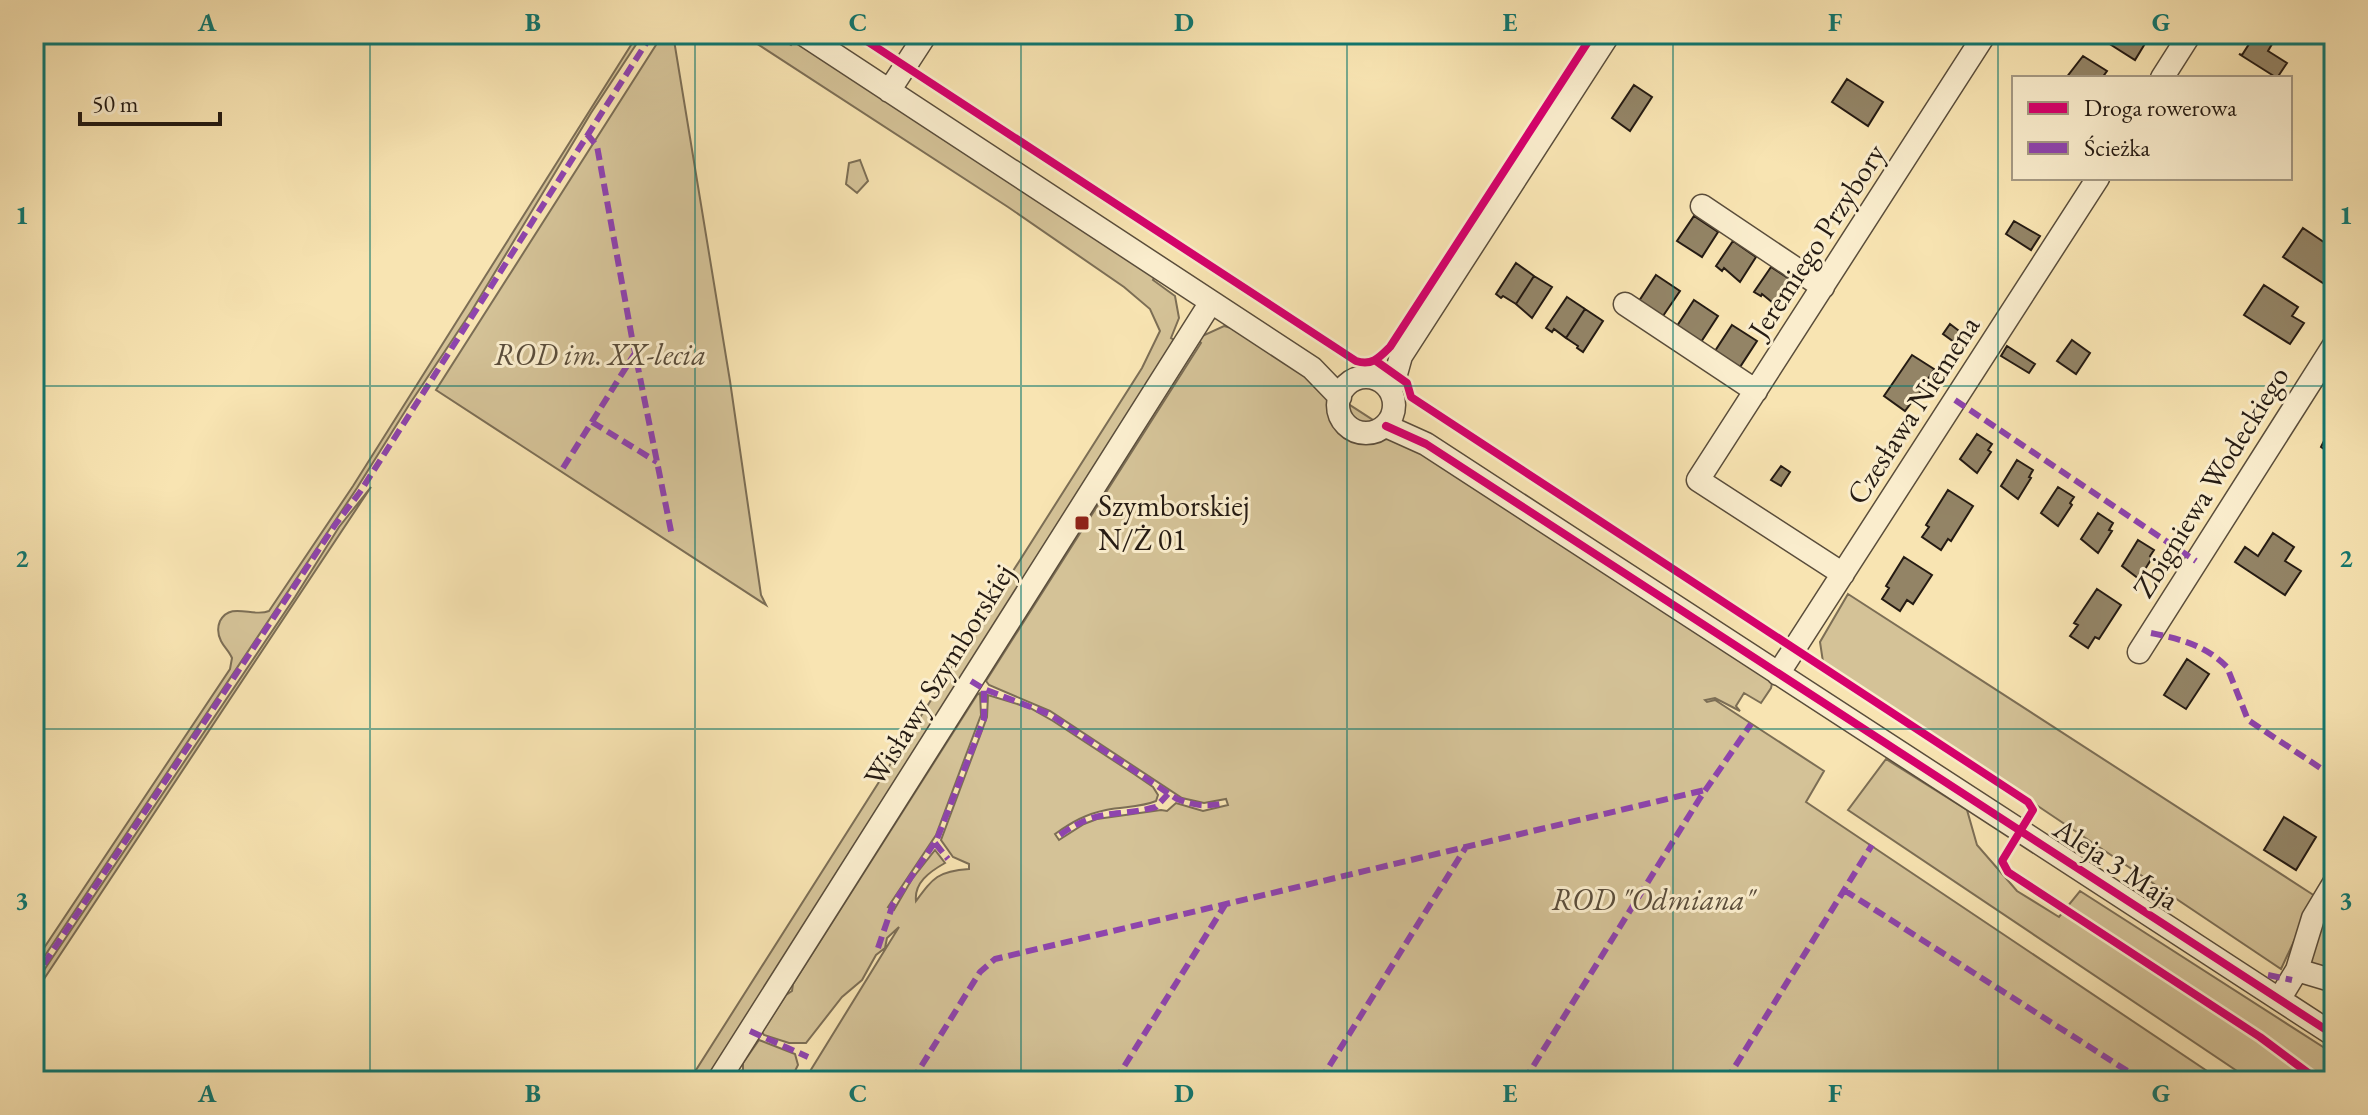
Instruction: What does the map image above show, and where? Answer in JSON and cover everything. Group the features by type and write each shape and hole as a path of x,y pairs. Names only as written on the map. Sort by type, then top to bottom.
{"street":[{"path":"803,34 1312,368 1353,385 1378,380 1390,409"},
{"path":"889,91 926,34"},
{"path":"1401,356 1353,385 1340,415 1351,429 1369,433 1390,409 1401,356 1609,34"},
{"name":"Jeremiego Przybory","path":"1843,574 1698,480 1985,34"},
{"path":"2163,76 2190,34"},
{"name":"Czesława Niemena","path":"1778,674 2097,180"},
{"path":"1702,206 1823,287"},
{"name":"Wisławy Szymborskiej","path":"718,1081 1211,302"},
{"path":"1625,304 1756,391"},
{"name":"Zbigniewa Wodeckiego","path":"2139,652 2334,345"},
{"name":"Aleja 3 Maja","path":"1390,409 1426,444 2334,1035"},
{"path":"2280,998 2297,970 2313,918 2334,883"},
{"path":"2297,970 2334,981"}],"green space":[{"path":"638,34 643,34 591,113 471,312 34,972 36,960 230,669 232,658 219,636 220,621 230,612 269,611 353,486"},
{"name":"ROD im. XX-lecia","path":"663,34 673,34 730,381 761,595 766,605 436,390"},
{"path":"742,34 765,34 774,41 777,36 791,45 796,40 1155,276 1153,280 1175,296 1179,318 1171,338 1176,341 706,1081 689,1081 1142,368 1160,331 1150,309 1124,287 1008,207"},
{"path":"860,160 868,181 857,193 846,184 849,163"},
{"name":"ROD \"Odmiana\"","path":"1224,326 1773,679 1761,703 1744,693 1736,706 1740,711 1715,698 1705,700 1715,700 1824,771 1806,802 2222,1081 804,1081 899,927 887,938 885,948 876,955 862,980 842,997 806,1043 789,1043 762,1032 786,995 792,991 793,984 980,693 981,715 936,835 888,907 894,910 912,879 935,850 945,863 924,879 917,889 916,901 937,877 969,869 969,864 953,857 941,840 987,717 988,695 1030,708 1053,721 1153,787 1158,795 1156,801 1150,803 1086,816 1055,834 1059,840 1097,819 1167,811 1176,803 1203,811 1228,805 1226,799 1204,803 1182,798 1050,711 986,681 1201,343 1198,340 1200,337"},
{"path":"371,487 34,994 34,985 339,527"},
{"path":"1848,594 2315,896 2281,969 1823,662 1820,642"},
{"path":"1886,759 1967,810 1977,845 2017,891 2059,917 2080,891 2334,1054 2334,1081 2252,1081 1848,810"},
{"path":"2334,902 2334,990 2308,972 2312,937"},
{"path":"759,1040 795,1054 798,1065 790,1081 731,1081 735,1074 743,1070 743,1063"}],"building":[{"path":"2113,34 2137,34 2146,42 2135,60 2108,43"},
{"path":"2268,34 2275,39 2268,51 2287,63 2278,76 2239,54 2242,55 2249,44 2234,35"},
{"path":"2083,56 2107,71 2103,76 2068,76"},
{"path":"1847,79 1883,102 1868,126 1832,102"},
{"path":"1634,85 1652,97 1630,131 1612,118"},
{"path":"1694,216 1718,232 1702,257 1677,241"},
{"path":"2014,221 2040,236 2031,250 2006,234"},
{"path":"2303,228 2334,249 2332,289 2283,257"},
{"path":"1733,241 1756,257 1740,282 1724,268 1722,271 1716,266"},
{"path":"1516,263 1534,276 1516,304 1496,294"},
{"path":"1771,267 1794,282 1778,307 1762,294 1754,292"},
{"path":"1656,275 1680,291 1663,316 1639,301"},
{"path":"1534,276 1552,287 1532,318 1516,304"},
{"path":"2264,285 2298,307 2292,316 2304,323 2290,344 2244,315"},
{"path":"1567,297 1585,309 1566,338 1554,329 1552,332 1546,328"},
{"path":"1694,300 1718,316 1701,342 1677,326"},
{"path":"1585,309 1603,321 1583,352 1566,338"},
{"path":"1950,324 1967,337 1961,347 1943,334"},
{"path":"1732,325 1757,341 1740,367 1715,351"},
{"path":"2072,340 2090,353 2076,374 2057,361"},
{"path":"2007,346 2035,364 2029,373 2001,356"},
{"path":"1912,355 1934,369 1905,411 1884,396"},
{"path":"2334,421 2334,456 2321,447"},
{"path":"1977,434 1992,444 1988,450 1991,452 1977,473 1960,459"},
{"path":"2017,460 2033,470 2018,499 2001,486"},
{"path":"1781,466 1790,472 1781,486 1771,480"},
{"path":"2058,487 2074,497 2058,526 2041,513"},
{"path":"1948,490 1973,506 1951,541 1948,539 1941,550 1922,537"},
{"path":"2098,513 2113,523 2109,530 2112,531 2098,553 2081,539"},
{"path":"2273,533 2294,547 2285,561 2301,571 2285,595 2235,562 2245,547 2258,556"},
{"path":"2138,540 2154,550 2139,579 2122,566"},
{"path":"1904,557 1932,575 1913,604 1907,600 1900,611 1882,599 1889,588 1886,586"},
{"path":"2097,589 2121,605 2099,639 2095,637 2088,648 2070,636 2078,625 2074,623"},
{"path":"2187,659 2209,674 2186,709 2164,695"},
{"path":"2284,817 2316,837 2296,870 2264,850"}],"marked path":[{"path":"34,979 335,525 360,492 652,34"},
{"path":"587,134 597,146 672,536"},
{"path":"563,468 635,353"},
{"path":"1955,400 2196,561"},
{"path":"592,422 657,462"},
{"path":"2151,633 2192,644 2219,659 2227,667 2248,720 2334,777"},
{"path":"971,681 1049,714 1177,799 1201,805 1225,803"},
{"path":"878,948 893,904 937,839 984,719 984,689"},
{"path":"1524,1081 1700,798 1751,724"},
{"path":"912,1081 980,972 995,959 1705,790"},
{"path":"1060,835 1096,817 1156,807 1168,794"},
{"path":"935,843 948,859"},
{"path":"1726,1081 1872,845"},
{"path":"1320,1081 1466,847"},
{"path":"1844,890 2143,1081"},
{"path":"1115,1081 1225,905"},
{"path":"2268,975 2292,980"},
{"path":"750,1031 808,1057"}],"cycle path":[{"path":"856,34 1356,361 1367,362 1379,358 1390,347 1593,34"},
{"path":"1376,361 1407,383 1411,397 2028,802 2033,810 2002,861 2008,872 2260,1037 2319,1081"},
{"path":"1386,426 1426,444 2334,1035"}],"place":[{"name":"Szymborskiej N/Ż 01","path":"1082,523"}]}
